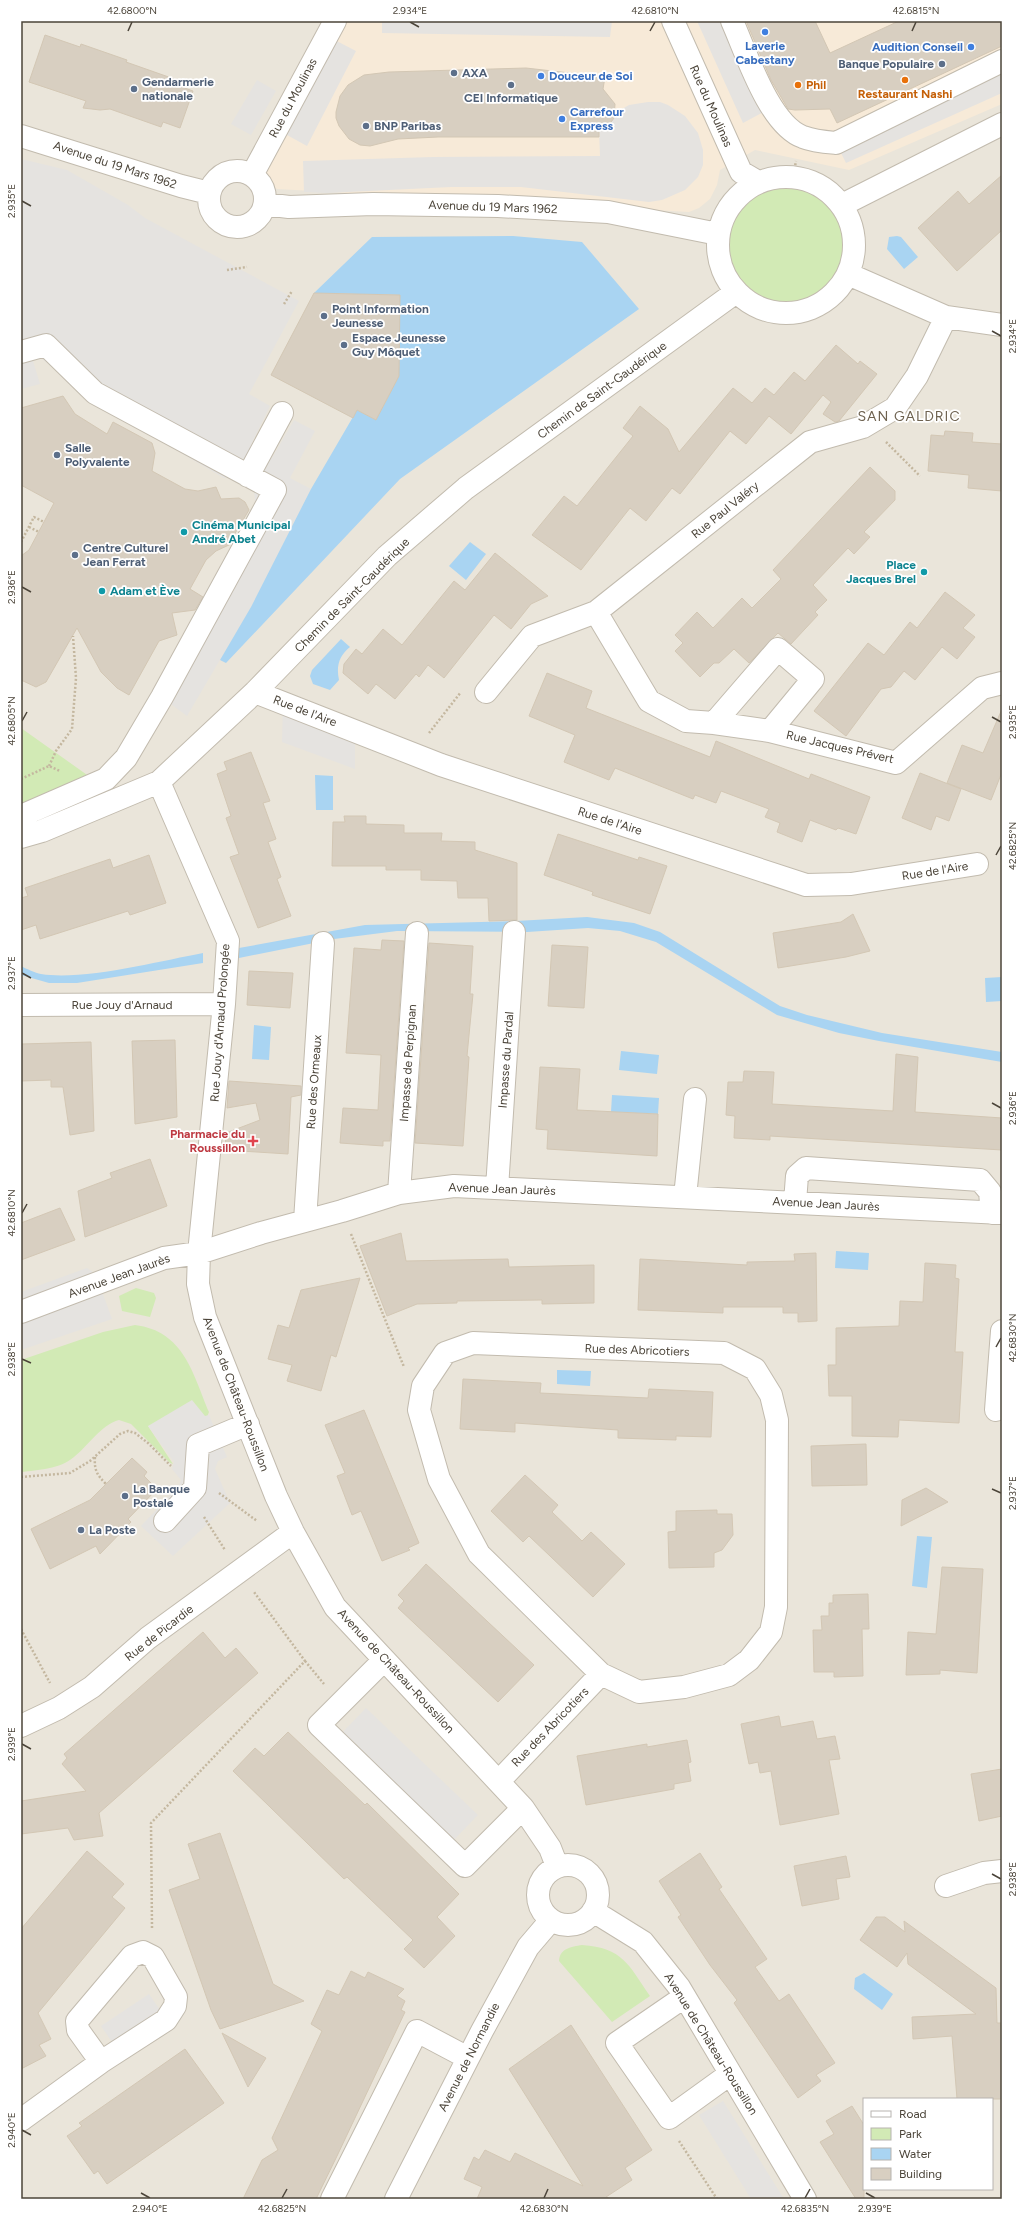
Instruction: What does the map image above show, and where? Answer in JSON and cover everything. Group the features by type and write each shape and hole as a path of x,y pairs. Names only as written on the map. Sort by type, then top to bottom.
{"street":[{"name":"Rue du Moulinas","path":"252,175 335,21"},
{"name":"Rue du Moulinas","path":"673,21 741,172 758,182"},
{"path":"732,21 771,108 782,123 801,137 816,141 836,143 1002,61"},
{"path":"842,205 1002,124"},
{"name":"Avenue du 19 Mars 1962","path":"21,136 181,186 209,193"},
{"path":"240,170 252,175 262,186 265,195 265,204 255,220 247,226 228,226 214,215 209,207 209,193 215,180 222,174 231,171 240,170"},
{"path":"780,177 793,177 818,184 831,193 842,205 852,227 854,251 848,274 835,293 816,306 796,313 769,312 751,305 736,292 724,275 718,256 718,234 723,218 732,203 744,191 758,182 780,177"},
{"name":"Avenue du 19 Mars 1962","path":"265,204 289,207 373,204 498,206 608,212 718,234"},
{"path":"848,274 946,317 1002,325"},
{"name":"Chemin de Saint-Gaudérique","path":"21,837 42,831 159,782 255,692 387,556 466,488 736,292"},
{"name":"Rue Paul Valéry","path":"486,692 532,636 596,612 810,442 864,427 895,408 917,376 946,317"},
{"path":"21,352 46,345 95,393 275,490 162,697 126,758 106,779 21,816"},
{"path":"248,476 282,413"},
{"name":"Rue Jacques Prévert","path":"596,612 649,701 686,721 714,723 770,731 896,762 982,688 1002,683"},
{"name":"Rue Jacques Prévert","path":"714,723 778,649 813,679 770,731"},
{"name":"Rue de l'Aire","path":"255,692 441,765 806,884 851,884 977,864"},
{"name":"Rue Jouy d'Arnaud Prolongée","path":"159,782 228,941 224,1004 199,1254"},
{"name":"Impasse du Pardal","path":"497,1188 514,932"},
{"name":"Impasse de Perpignan","path":"399,1193 417,934"},
{"name":"Rue des Ormeaux","path":"305,1222 323,943"},
{"name":"Rue Jouy d'Arnaud","path":"21,1005 224,1004"},
{"path":"685,1197 695,1099"},
{"path":"795,1202 797,1176 806,1168 980,1180 990,1192 997,1213"},
{"name":"Avenue Jean Jaurès","path":"21,1312 164,1258 199,1254 261,1233 305,1222 399,1193 454,1186 997,1213"},
{"name":"Avenue de Château-Roussillon","path":"199,1254 198,1284 206,1317 276,1496 293,1532 335,1606 523,1808 550,1848 557,1866"},
{"path":"996,1410 1002,1331"},
{"name":"Rue des Abricotiers","path":"473,1344 724,1353 755,1369 771,1395 777,1427 776,1607 771,1632 750,1660 729,1675 684,1687 639,1692 601,1674 479,1554 439,1479 418,1410 424,1386 445,1353 473,1344"},
{"path":"165,1521 195,1488 198,1445 248,1424"},
{"name":"Rue de Picardie","path":"21,1726 62,1706 92,1687 148,1638 293,1532"},
{"path":"384,1660 319,1725 465,1866 523,1808"},
{"name":"Rue des Abricotiers","path":"499,1781 601,1674"},
{"path":"557,1866 576,1866 584,1869 591,1875 596,1884 598,1893 597,1902 593,1911 587,1918 579,1923 569,1925 552,1920 540,1905 539,1887 543,1878 557,1866"},
{"path":"946,1886 984,1873 1002,1871"},
{"name":"Avenue de Château-Roussillon","path":"593,1911 643,1942 684,1996 805,2199"},
{"name":"Avenue de Normandie","path":"396,2199 468,2058 528,1947 552,1920"},
{"path":"21,2120 101,2062 166,2020 175,2006 176,1997 153,1957 143,1952 132,1956 78,2021 78,2030 101,2062"},
{"path":"684,1996 617,2043 669,2118 730,2074"},
{"path":"332,2199 417,2031 468,2058"}],"path":[{"path":"227,270 247,267"},
{"path":"284,304 292,291"},
{"path":"885,414 880,436 920,476"},
{"path":"21,542 34,517 44,522"},
{"path":"29,527 39,532"},
{"path":"21,779 49,766 56,751 72,729 76,678 73,636"},
{"path":"424,739 459,693 466,688 474,688 486,692"},
{"path":"49,766 67,774"},
{"path":"357,1251 408,1375 424,1386"},
{"path":"21,1478 70,1473 82,1467 95,1457 120,1434 128,1431 135,1434 148,1444 173,1468"},
{"path":"95,1457 94,1468 97,1475 106,1484"},
{"path":"195,1488 210,1486 257,1521"},
{"path":"153,1957 150,1887 151,1823 305,1661 239,1572 202,1514"},
{"path":"21,1628 62,1706"},
{"path":"669,2118 676,2135 717,2199"}],"shaded area":[{"path":"21,21 1002,21 1002,2199 21,2199"},
{"path":"335,21 1002,21 1002,104 849,170 755,150 720,170 717,185 710,199 699,208 689,212 277,189 252,175"},
{"path":"382,21 612,21 610,37 382,33"},
{"path":"697,21 732,21 771,108 743,123"},
{"path":"327,36 356,51 307,146 276,129"},
{"path":"1002,61 1002,93 846,163 836,143"},
{"path":"257,80 276,91 251,135 231,124"},
{"path":"660,102 668,105 685,116 698,133 703,150 703,165 698,177 685,190 662,200 649,202 521,187 451,187 327,193 304,192 303,161 433,157 600,156 599,128 609,125 615,113 629,105"},
{"path":"21,159 67,170 128,205 145,218 299,301 249,394 270,406 251,445 272,458 294,420 315,431 290,478 311,489 251,607 187,716 160,696 256,511 254,490 232,477 224,478 95,403 69,384 52,366 42,359 33,361 40,384 21,389"},
{"path":"283,703 355,730 355,769 282,742"},
{"path":"87,1268 105,1280 99,1283 112,1319 21,1350 21,1292"},
{"path":"192,1400 205,1416 209,1415 227,1457 218,1461 215,1469 230,1503 173,1556 141,1526 179,1486 181,1480 172,1469 174,1462 148,1426"},
{"path":"366,1708 478,1815 446,1848 335,1740"},
{"path":"149,1994 160,2010 112,2042 101,2026"},
{"path":"723,2101 784,2199 751,2199 699,2115"}],"green space":[{"path":"779,177 793,177 812,182 824,188 839,202 849,219 853,232 853,258 849,271 843,283 829,298 824,302 806,310 793,313 779,313 760,308 748,302 733,288 729,283 721,265 718,252 718,238 723,219 729,207 743,192 748,188 766,180"},
{"path":"21,728 90,777 21,807"},
{"path":"136,1288 154,1293 156,1298 150,1317 122,1311 119,1296"},
{"path":"135,1325 152,1329 165,1336 176,1345 184,1356 198,1383 209,1412 207,1417 148,1426 173,1464 170,1463 131,1424 119,1420 106,1426 68,1461 49,1468 21,1472 21,1360 103,1332"},
{"path":"582,1945 596,1947 616,1954 630,1967 650,1996 612,2022 559,1961 561,1953 567,1949"}],"water":[{"path":"513,236 582,242 639,309 400,479 226,663 220,660 251,607 311,489 357,410 376,420 399,376 400,295 314,293 372,237"},
{"path":"889,237 901,237 918,257 904,269 887,249"},
{"path":"470,542 486,554 466,580 449,566"},
{"path":"341,639 350,647 343,654 339,662 339,680 330,690 313,684 310,676 312,670"},
{"path":"315,775 333,776 333,810 316,810"},
{"path":"587,917 634,923 660,932 780,1006 807,1015 882,1033 1002,1052 1002,1062 839,1033 777,1015 656,942 620,931 588,928 527,932 397,931 334,939 239,958 239,948 365,925 516,921"},
{"path":"203,953 203,963 77,983 49,983 21,975 21,966 41,974 78,975 122,969"},
{"path":"1002,977 1002,1001 986,1002 985,978"},
{"path":"254,1025 271,1027 269,1060 252,1059"},
{"path":"621,1051 659,1055 657,1074 619,1070"},
{"path":"612,1095 659,1098 658,1114 611,1112"},
{"path":"836,1251 869,1253 868,1270 835,1268"},
{"path":"557,1370 591,1371 590,1386 557,1384"},
{"path":"917,1536 932,1537 927,1588 912,1586"},
{"path":"864,1973 893,1994 882,2010 854,1989 855,1978"}],"building":[{"path":"746,21 815,21 830,53 899,21 1002,21 1002,46 837,123 830,109 788,109 771,80"},
{"path":"45,35 80,47 81,44 180,81 179,86 193,91 180,128 163,122 161,127 110,109 100,110 83,108 86,101 29,82"},
{"path":"526,68 605,77 603,89 615,104 614,118 609,125 599,130 599,137 438,137 398,139 370,146 360,145 349,139 339,126 336,118 340,96 348,85 364,75 389,72"},
{"path":"1002,175 1002,230 957,271 918,228 958,191 969,204"},
{"path":"314,293 400,295 399,376 376,420 357,410 353,418 271,375"},
{"path":"836,345 858,364 860,361 877,374 839,421 835,422 823,414 831,402 823,395 791,434 769,416 746,444 730,431 680,494 672,488 646,521 630,508 581,570 532,535 564,496 577,506 633,436 623,428 640,406 668,429 679,452 733,388 752,403 765,388 774,395 794,372 805,381"},
{"path":"63,396 75,414 107,434 113,422 152,443 155,453 152,471 185,489 198,491 216,487 221,499 239,498 245,502 249,510 234,535 235,538 231,544 216,551 206,560 190,589 203,597 195,610 172,613 177,635 159,641 129,695 117,688 101,672 77,628 46,682 36,687 21,680 21,556 29,550 54,503 21,485 21,408"},
{"path":"945,431 973,433 972,442 1002,444 1002,491 968,488 969,475 928,471 931,435 944,436"},
{"path":"870,467 895,491 895,500 864,532 870,537 854,554 848,548 813,585 827,600 815,612 818,615 791,644 778,633 749,663 734,649 719,663 714,663 700,677 675,651 683,643 675,635 697,612 713,628 742,598 752,608 781,579 773,570"},
{"path":"495,553 548,596 531,604 511,629 494,615 444,678 428,665 419,677 416,674 395,699 376,684 368,694 343,673 344,664 356,649 362,654 383,629 402,645 454,581 465,590"},
{"path":"945,592 975,615 963,628 975,637 957,659 942,647 915,680 904,671 891,687 881,689 846,736 814,711 868,643 884,655 910,622 917,628"},
{"path":"547,673 592,691 586,708 710,757 716,741 809,779 811,774 870,797 856,834 838,828 836,830 810,820 802,842 777,832 780,823 765,817 769,809 721,791 716,803 695,795 693,799 615,768 609,780 564,762 575,735 529,716"},
{"path":"1002,709 1002,772 991,800 947,783 962,745 983,753"},
{"path":"251,752 270,801 263,803 276,839 268,842 281,877 277,879 291,916 258,928 230,857 239,854 226,818 231,816 217,774 227,770 224,762"},
{"path":"920,773 961,789 949,821 936,816 931,830 902,818"},
{"path":"344,816 366,816 366,824 404,825 404,833 442,833 441,841 475,842 475,850 517,863 517,920 489,921 488,898 458,898 457,881 421,880 421,870 386,870 386,866 332,866 333,822 345,822"},
{"path":"558,834 638,860 639,857 667,866 650,914 592,895 593,892 544,875"},
{"path":"149,855 166,903 130,915 128,911 40,939 36,925 21,930 21,898 28,896 25,888 110,859 113,868"},
{"path":"853,914 870,951 846,957 778,968 773,933 841,922"},
{"path":"382,940 404,941 390,1141 383,1141 383,1146 340,1143 343,1108 378,1110 381,1055 346,1053 354,948 381,950"},
{"path":"429,943 473,946 470,994 473,994 467,1056 469,1057 463,1146 415,1143"},
{"path":"552,945 588,947 584,1008 548,1006"},
{"path":"249,971 293,973 290,1008 247,1005"},
{"path":"175,1040 177,1117 135,1124 132,1041"},
{"path":"91,1042 94,1131 70,1135 63,1087 51,1087 51,1080 21,1081 21,1044"},
{"path":"896,1054 918,1057 915,1112 1002,1118 1002,1150 770,1136 770,1140 734,1138 735,1116 726,1115 728,1082 743,1082 744,1071 774,1072 772,1104 893,1111"},
{"path":"540,1067 580,1069 577,1110 658,1114 657,1156 547,1149 548,1130 536,1129"},
{"path":"229,1081 301,1086 301,1095 291,1097 288,1154 225,1150 226,1133 260,1120 256,1103 227,1108"},
{"path":"150,1159 167,1206 85,1237 78,1191 112,1178 110,1173"},
{"path":"60,1208 75,1240 21,1260 21,1223"},
{"path":"401,1233 406,1261 508,1259 509,1267 594,1265 594,1303 542,1304 542,1300 457,1301 457,1303 417,1304 387,1316 360,1246"},
{"path":"816,1253 817,1321 798,1322 798,1313 783,1313 783,1307 723,1307 723,1313 638,1310 640,1259 747,1265 747,1262 795,1261 794,1254"},
{"path":"925,1263 956,1265 955,1278 959,1279 955,1352 963,1352 959,1423 899,1420 898,1437 852,1436 852,1396 829,1396 828,1365 836,1365 836,1328 899,1326 900,1301 923,1302"},
{"path":"360,1278 336,1357 331,1355 321,1391 287,1381 292,1365 268,1359 278,1325 289,1328 301,1290"},
{"path":"463,1379 541,1383 540,1393 648,1398 649,1389 713,1392 711,1437 676,1436 676,1440 618,1438 618,1430 515,1423 515,1432 460,1429"},
{"path":"364,1410 419,1543 408,1548 410,1550 382,1561 361,1511 352,1515 337,1476 345,1473 325,1425"},
{"path":"866,1444 867,1485 812,1486 811,1446"},
{"path":"132,1458 147,1472 144,1476 157,1489 128,1519 131,1522 100,1554 96,1546 50,1569 31,1529 90,1500"},
{"path":"525,1475 558,1505 552,1512 582,1541 591,1532 625,1564 593,1597 529,1536 523,1542 491,1511"},
{"path":"926,1488 948,1502 901,1526 902,1500"},
{"path":"717,1510 717,1514 732,1514 733,1535 722,1550 714,1553 714,1567 669,1568 668,1532 676,1531 676,1511"},
{"path":"426,1564 534,1665 498,1702 398,1608 404,1601 398,1595"},
{"path":"942,1567 983,1569 977,1673 940,1670 940,1674 906,1675 908,1632 936,1634"},
{"path":"868,1594 869,1629 862,1629 863,1676 834,1677 834,1672 814,1672 813,1630 822,1630 821,1616 829,1616 829,1603 833,1603 833,1595"},
{"path":"203,1632 225,1658 236,1648 258,1673 99,1813 103,1836 74,1840 68,1828 21,1834 21,1801 86,1791 62,1764 67,1758 64,1754"},
{"path":"779,1716 781,1727 813,1721 817,1739 835,1736 840,1759 829,1760 839,1814 780,1825 771,1771 760,1773 758,1762 749,1764 741,1724"},
{"path":"288,1732 365,1805 367,1803 459,1894 437,1917 455,1936 424,1968 404,1949 413,1940 347,1877 344,1879 233,1771 255,1748 264,1756"},
{"path":"687,1740 691,1762 688,1763 691,1781 674,1784 674,1789 586,1805 577,1756 647,1744 647,1747"},
{"path":"1002,1769 1002,1816 979,1821 971,1774"},
{"path":"220,1833 273,1984 304,2001 220,2029 211,2010 169,1890 200,1879 188,1844"},
{"path":"87,1851 124,1884 112,1897 125,1908 38,2013 51,2039 39,2045 46,2056 21,2069 21,1929"},
{"path":"700,1853 722,1887 719,1889 767,1959 755,1967 779,2001 789,1994 835,2063 816,2075 821,2081 798,2098 734,2003 737,2000 710,1965 678,1917 681,1915 659,1881"},
{"path":"846,1856 850,1877 836,1879 839,1899 802,1906 794,1866"},
{"path":"876,1917 885,1917 905,1932 904,1921 996,1988 997,2023 1001,2023 1002,2037 1002,2099 957,2098 952,2036 913,2039 912,2017 976,2014 908,1964 907,1953 897,1967 860,1940"},
{"path":"351,1971 365,1978 368,1972 404,1989 397,1996 405,2001 401,2010 405,2012 337,2156 316,2199 243,2199 262,2160 278,2150 272,2138 322,2031 311,2024 327,1990 339,1995"},
{"path":"571,2025 652,2150 625,2168 632,2180 606,2197 611,2199 477,2199 482,2187 464,2179 474,2157 479,2160 485,2150 510,2162 515,2153 583,2186 509,2069"},
{"path":"222,2033 266,2058 248,2087"},
{"path":"185,2049 224,2103 107,2184 98,2171 94,2174 67,2136 82,2126 79,2123"},
{"path":"852,2106 863,2123 864,2199 856,2199 820,2142 834,2134 826,2121"}],"place":[{"name":"Laverie Cabestany","path":"765,32"},
{"name":"Audition Conseil","path":"971,47"},
{"name":"Banque Populaire","path":"942,64"},
{"name":"AXA","path":"454,73"},
{"name":"Douceur de Soi","path":"541,76"},
{"name":"Restaurant Nashi","path":"905,80"},
{"name":"CEI Informatique","path":"511,85"},
{"name":"Phil","path":"798,85"},
{"name":"Gendarmerie nationale","path":"134,89"},
{"name":"Carrefour Express","path":"562,119"},
{"name":"BNP Paribas","path":"366,126"},
{"name":"Point Information Jeunesse","path":"324,316"},
{"name":"Espace Jeunesse Guy Môquet","path":"344,345"},
{"name":"Salle Polyvalente","path":"57,455"},
{"name":"Cinéma Municipal André Abet","path":"184,532"},
{"name":"Centre Culturel Jean Ferrat","path":"75,555"},
{"name":"Place Jacques Brel","path":"924,572"},
{"name":"Adam et Ève","path":"102,591"},
{"name":"Pharmacie du Roussillon","path":"253,1141"},
{"name":"La Banque Postale","path":"125,1496"},
{"name":"La Poste","path":"81,1530"}],"district":[{"name":"SAN GALDRIC","path":"909,416"}]}
